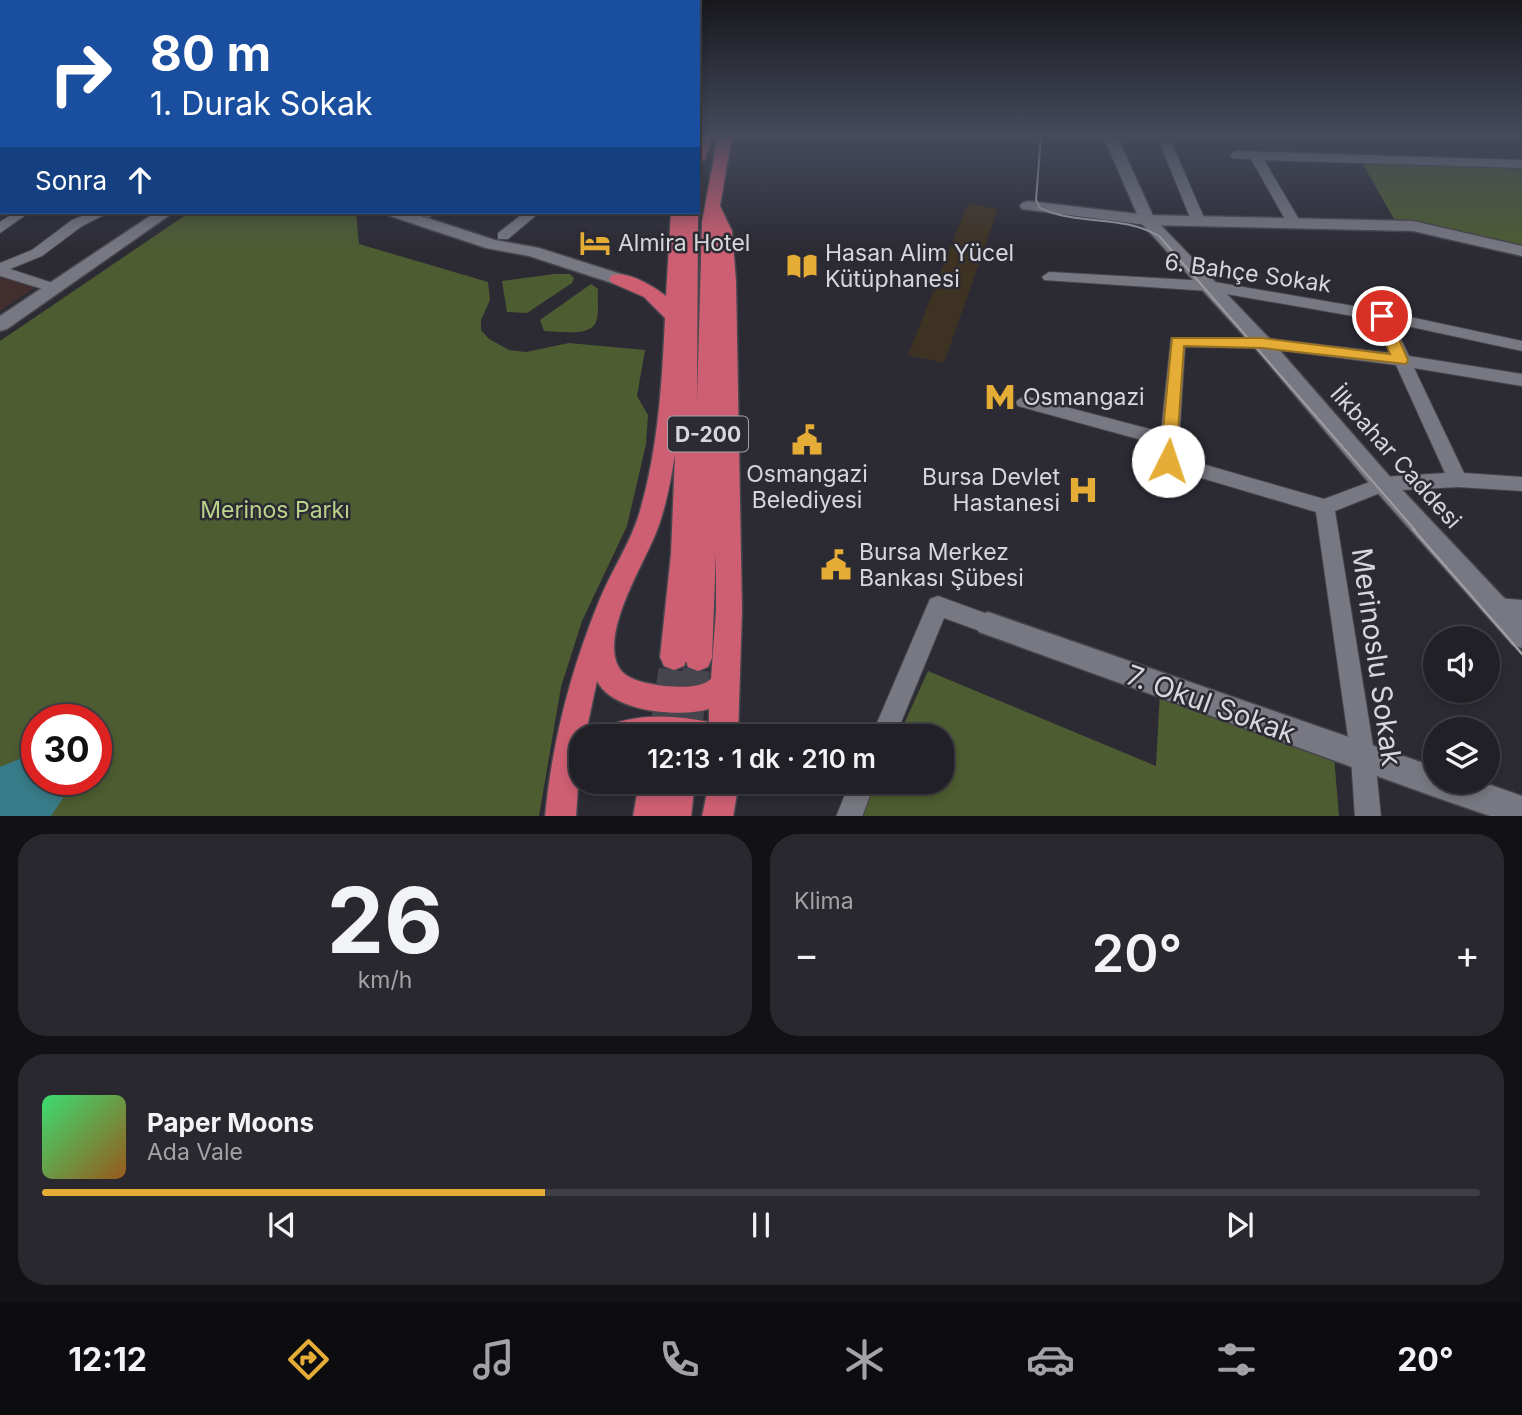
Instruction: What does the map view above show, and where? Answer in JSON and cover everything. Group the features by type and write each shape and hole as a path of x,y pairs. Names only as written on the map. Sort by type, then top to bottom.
{"highway":[{"name":"D-200","path":"700,207 716,174"},
{"path":"700,210 726,197 729,174"},
{"path":"700,213 724,232 727,281 730,610 723,724"},
{"path":"562,816 564,769 572,723 587,665 608,610 642,540 651,514 662,460 674,317 679,214"},
{"name":"D-200","path":"674,657 683,554 692,235 697,214"},
{"name":"D-200","path":"698,658 705,554 710,254 699,214"},
{"path":"618,279 647,284 667,283 675,276"},
{"path":"618,279 644,288 667,304 674,317"},
{"path":"608,610 602,644 608,677 626,691 639,696 683,700 712,695 724,685"},
{"path":"562,816 571,794"},
{"path":"648,816 652,794"},
{"path":"674,816 678,794"},
{"path":"718,816 722,794"}],"main road":[{"name":"İlkbahar Caddesi","path":"1127,174 1147,220 1262,343 1383,484 1522,636"},
{"path":"1028,206 1147,220 1293,221 1413,226 1522,251"},
{"path":"0,325 163,214"},
{"path":"399,214 492,244 533,252 618,279"},
{"path":"434,214 503,236 533,252"},
{"name":"7. Okul Sokak","path":"988,624 1423,778"},
{"name":"7. Okul Sokak","path":"1472,794 1522,811"}],"street":[{"path":"1179,174 1198,220"},
{"path":"1266,174 1293,221"},
{"path":"0,229 20,214"},
{"path":"0,270 37,253 78,223 98,214"},
{"path":"503,236 530,214"},
{"path":"0,270 54,288"},
{"name":"6. Bahçe Sokak","path":"1049,277 1209,286 1382,316 1522,346"},
{"path":"1382,316 1400,360 1458,480"},
{"path":"1522,380 1400,360 1262,343 1177,341 1168,461 1325,507 1383,484 1458,480 1522,484"},
{"path":"1024,402 1169,440"},
{"name":"Merinoslu Sokak","path":"1325,507 1363,758 1368,816"},
{"path":"888,724 938,606 988,624"},
{"path":"1497,608 1522,610"},
{"path":"849,816 858,794"}],"shaded area":[{"path":"968,203 998,209 944,363 908,355"},
{"path":"0,277 36,287 0,311"}],"green space":[{"path":"1368,174 1522,174 1522,248 1394,219"},
{"name":"Merinos Parkı","path":"187,214 356,214 359,244 488,282 490,300 481,320 481,330 489,339 509,350 526,352 569,343 645,350 637,396 648,415 646,444 627,526 582,621 561,687 539,816 0,816 0,341"},
{"path":"570,274 574,278 572,283 527,313 507,312 502,281"},
{"path":"591,284 598,289 597,316 591,328 579,332 544,331 540,320"},
{"path":"928,671 1156,766 1160,692 1334,756 1339,816 859,816 862,815 872,794 954,794 954,724 904,724"}],"water":[{"path":"21,758 21,795 63,795 51,816 0,816 0,767"}],"tunnel":[{"path":"664,724 674,657"},
{"path":"689,724 698,658"}],"tram line":[{"path":"1038,174 1036,200 1040,208 1069,217 1130,225 1159,236 1415,530"},
{"path":"1413,529 1522,654"}],"place":[{"name":"Almira Hotel","path":"595,243"},
{"name":"Hasan Alim Yücel Kütüphanesi","path":"802,266"},
{"name":"Osmangazi","path":"1000,397"},
{"name":"Osmangazi Belediyesi","path":"807,440"},
{"name":"Bursa Devlet Hastanesi","path":"1083,490"},
{"name":"Bursa Merkez Bankası Şübesi","path":"836,565"}],"route":[{"path":"1168,461 1177,341 1262,343 1400,360 1382,316"}]}
